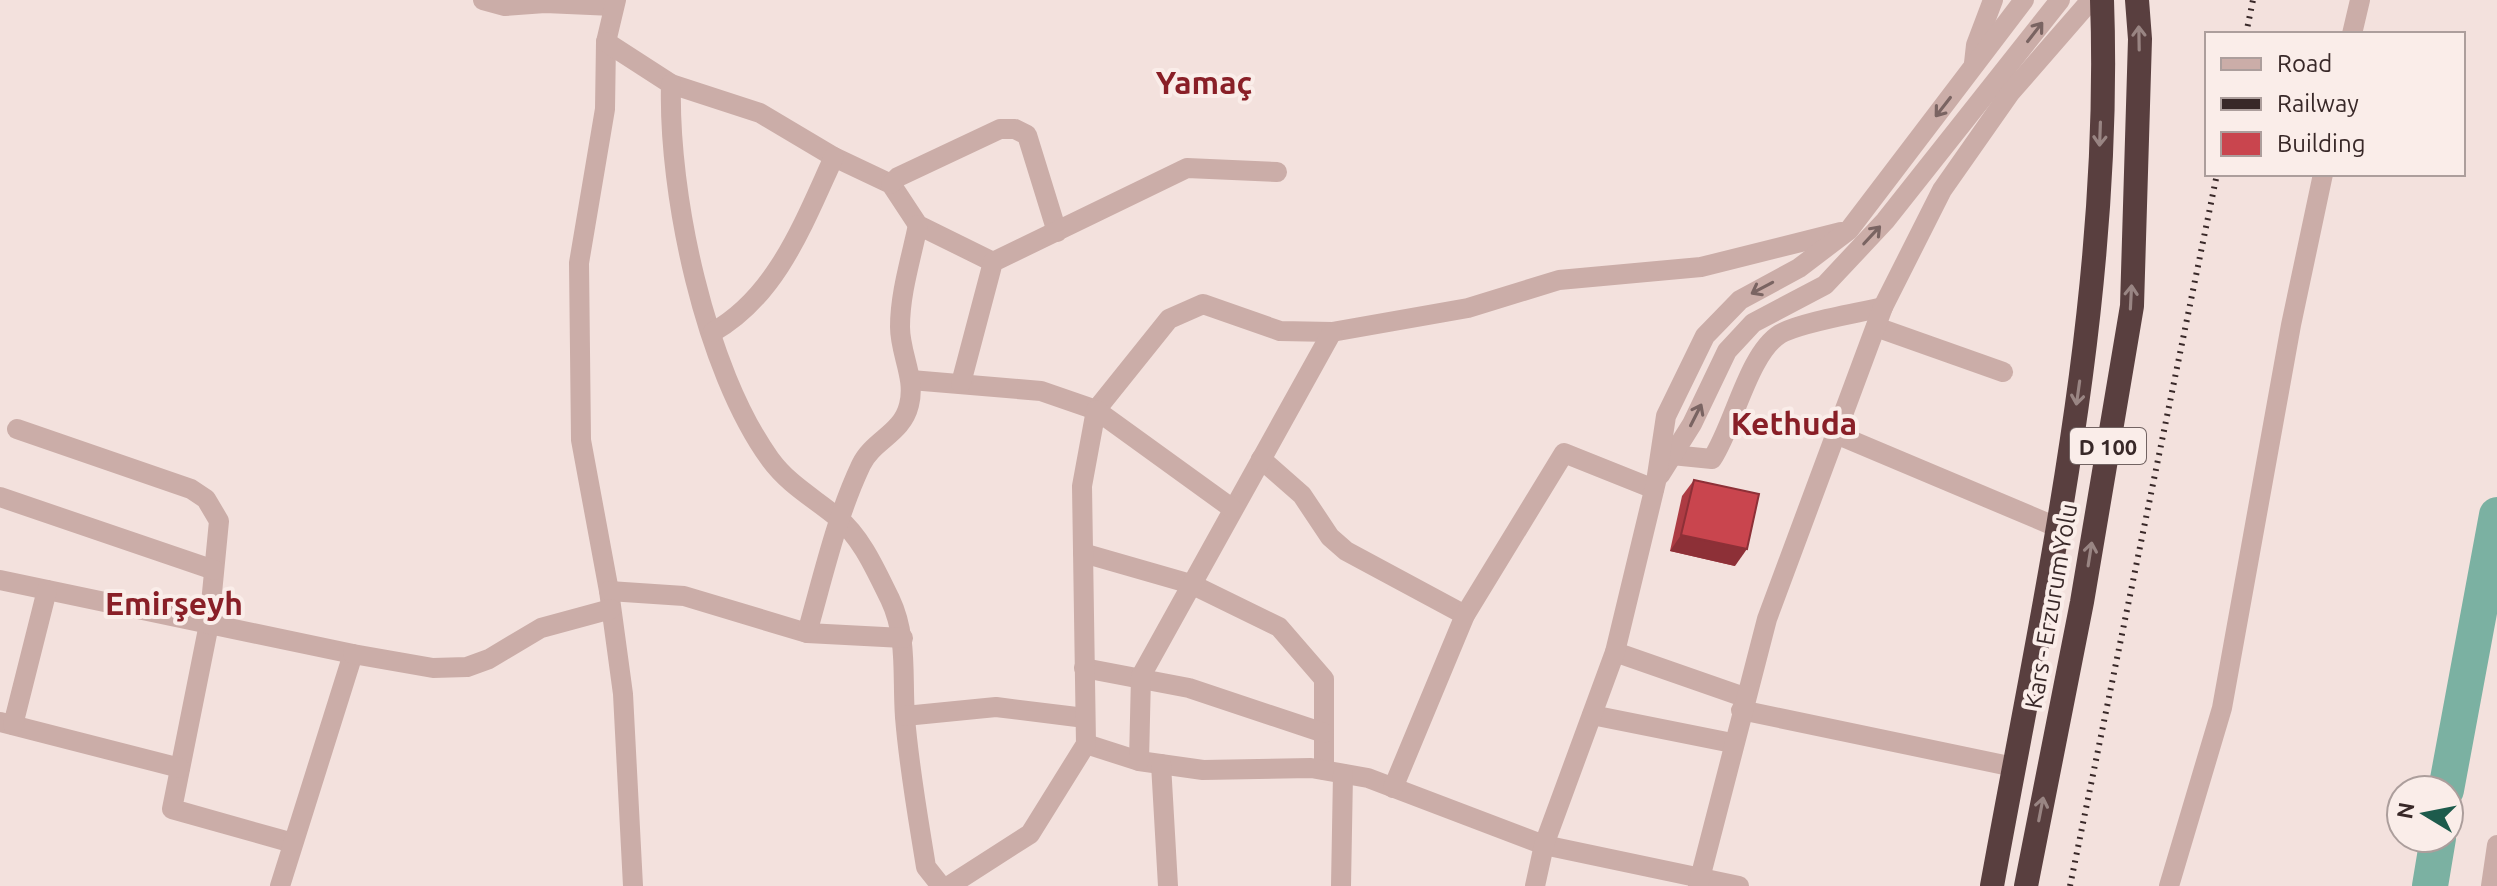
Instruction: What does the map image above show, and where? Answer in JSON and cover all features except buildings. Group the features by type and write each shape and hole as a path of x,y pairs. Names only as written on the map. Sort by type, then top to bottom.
{"highway":[{"name":"Kars - Erzurum Yolu","path":"1992,886 2059,528 2095,273 2102,0"},
{"name":"Kars - Erzurum Yolu","path":"2026,886 2082,602 2132,306 2140,39 2137,0"}],"street":[{"path":"483,0 505,6 615,3 606,42 605,109 579,263 581,440 610,600 623,694 633,886"},
{"path":"1975,67 1976,45 1993,0"},
{"path":"1535,886 1544,845 1615,652 1655,486 1666,416 1705,336 1740,300 1799,268 1849,230 2024,0"},
{"path":"1655,486 1692,424 1727,351 1753,323 1825,285 1885,221 2060,0"},
{"path":"1698,882 1742,703 1767,619 1880,317 1942,190 2010,93 2091,0"},
{"path":"2352,32 2360,0"},
{"path":"606,42 671,84 760,113 834,157 891,184 918,225 993,262"},
{"path":"671,84 670,127 676,180 695,273 726,375 769,456 789,482 840,519 858,539 891,602 903,638 905,716 926,867 941,886"},
{"path":"891,184 898,177 1000,129 1015,129 1027,135 1057,232"},
{"path":"713,332 752,305 769,283 834,157"},
{"path":"993,262 1187,168 1277,172"},
{"path":"2169,886 2222,708 2291,325 2323,176"},
{"path":"807,633 840,519 862,462 903,421 909,406 911,380 902,346 901,313 918,225"},
{"path":"949,886 1030,834 1086,744 1082,486 1096,410 1169,319 1203,304 1280,331 1332,332 1468,308 1559,280 1701,267 1849,230"},
{"path":"961,383 993,262"},
{"path":"1672,455 1712,459 1723,442 1763,350 1781,333 1880,317 2003,372"},
{"path":"1139,761 1141,676 1332,332"},
{"path":"911,380 1041,391 1096,410 1233,509"},
{"path":"17,429 199,493 212,506 219,521 209,624 172,809 293,843"},
{"path":"1836,434 2059,528"},
{"path":"1393,788 1465,615 1564,453 1655,486"},
{"path":"1261,459 1302,495 1330,537 1346,551 1465,615"},
{"path":"0,497 214,570"},
{"path":"1083,553 1191,584 1279,627 1324,679 1324,733 1333,772 1341,886"},
{"path":"0,580 353,654 445,669 467,667 489,659 541,628 610,600 684,596 807,633 833,637 903,638"},
{"path":"47,590 7,723 180,768"},
{"path":"1615,652 1742,703 2014,767"},
{"path":"280,886 353,654"},
{"path":"1084,668 1141,676 1236,702 1324,733"},
{"path":"905,716 996,707 1085,718"},
{"path":"1592,715 1732,743"},
{"path":"1086,744 1139,761 1203,770 1333,772 1393,788 1544,845 1698,882 1739,886"},
{"path":"1161,764 1168,886"},
{"path":"2491,886 2497,845"}],"waterway":[{"path":"2449,774 2497,515"},
{"path":"2430,886 2435,854"}],"railway":[{"path":"2246,32 2253,0"},
{"path":"2070,886 2217,176"}],"district":[{"name":"Yamaç","path":"1204,82"},
{"name":"Kethuda","path":"1794,423"},
{"name":"Emirşeyh","path":"174,603"}]}
